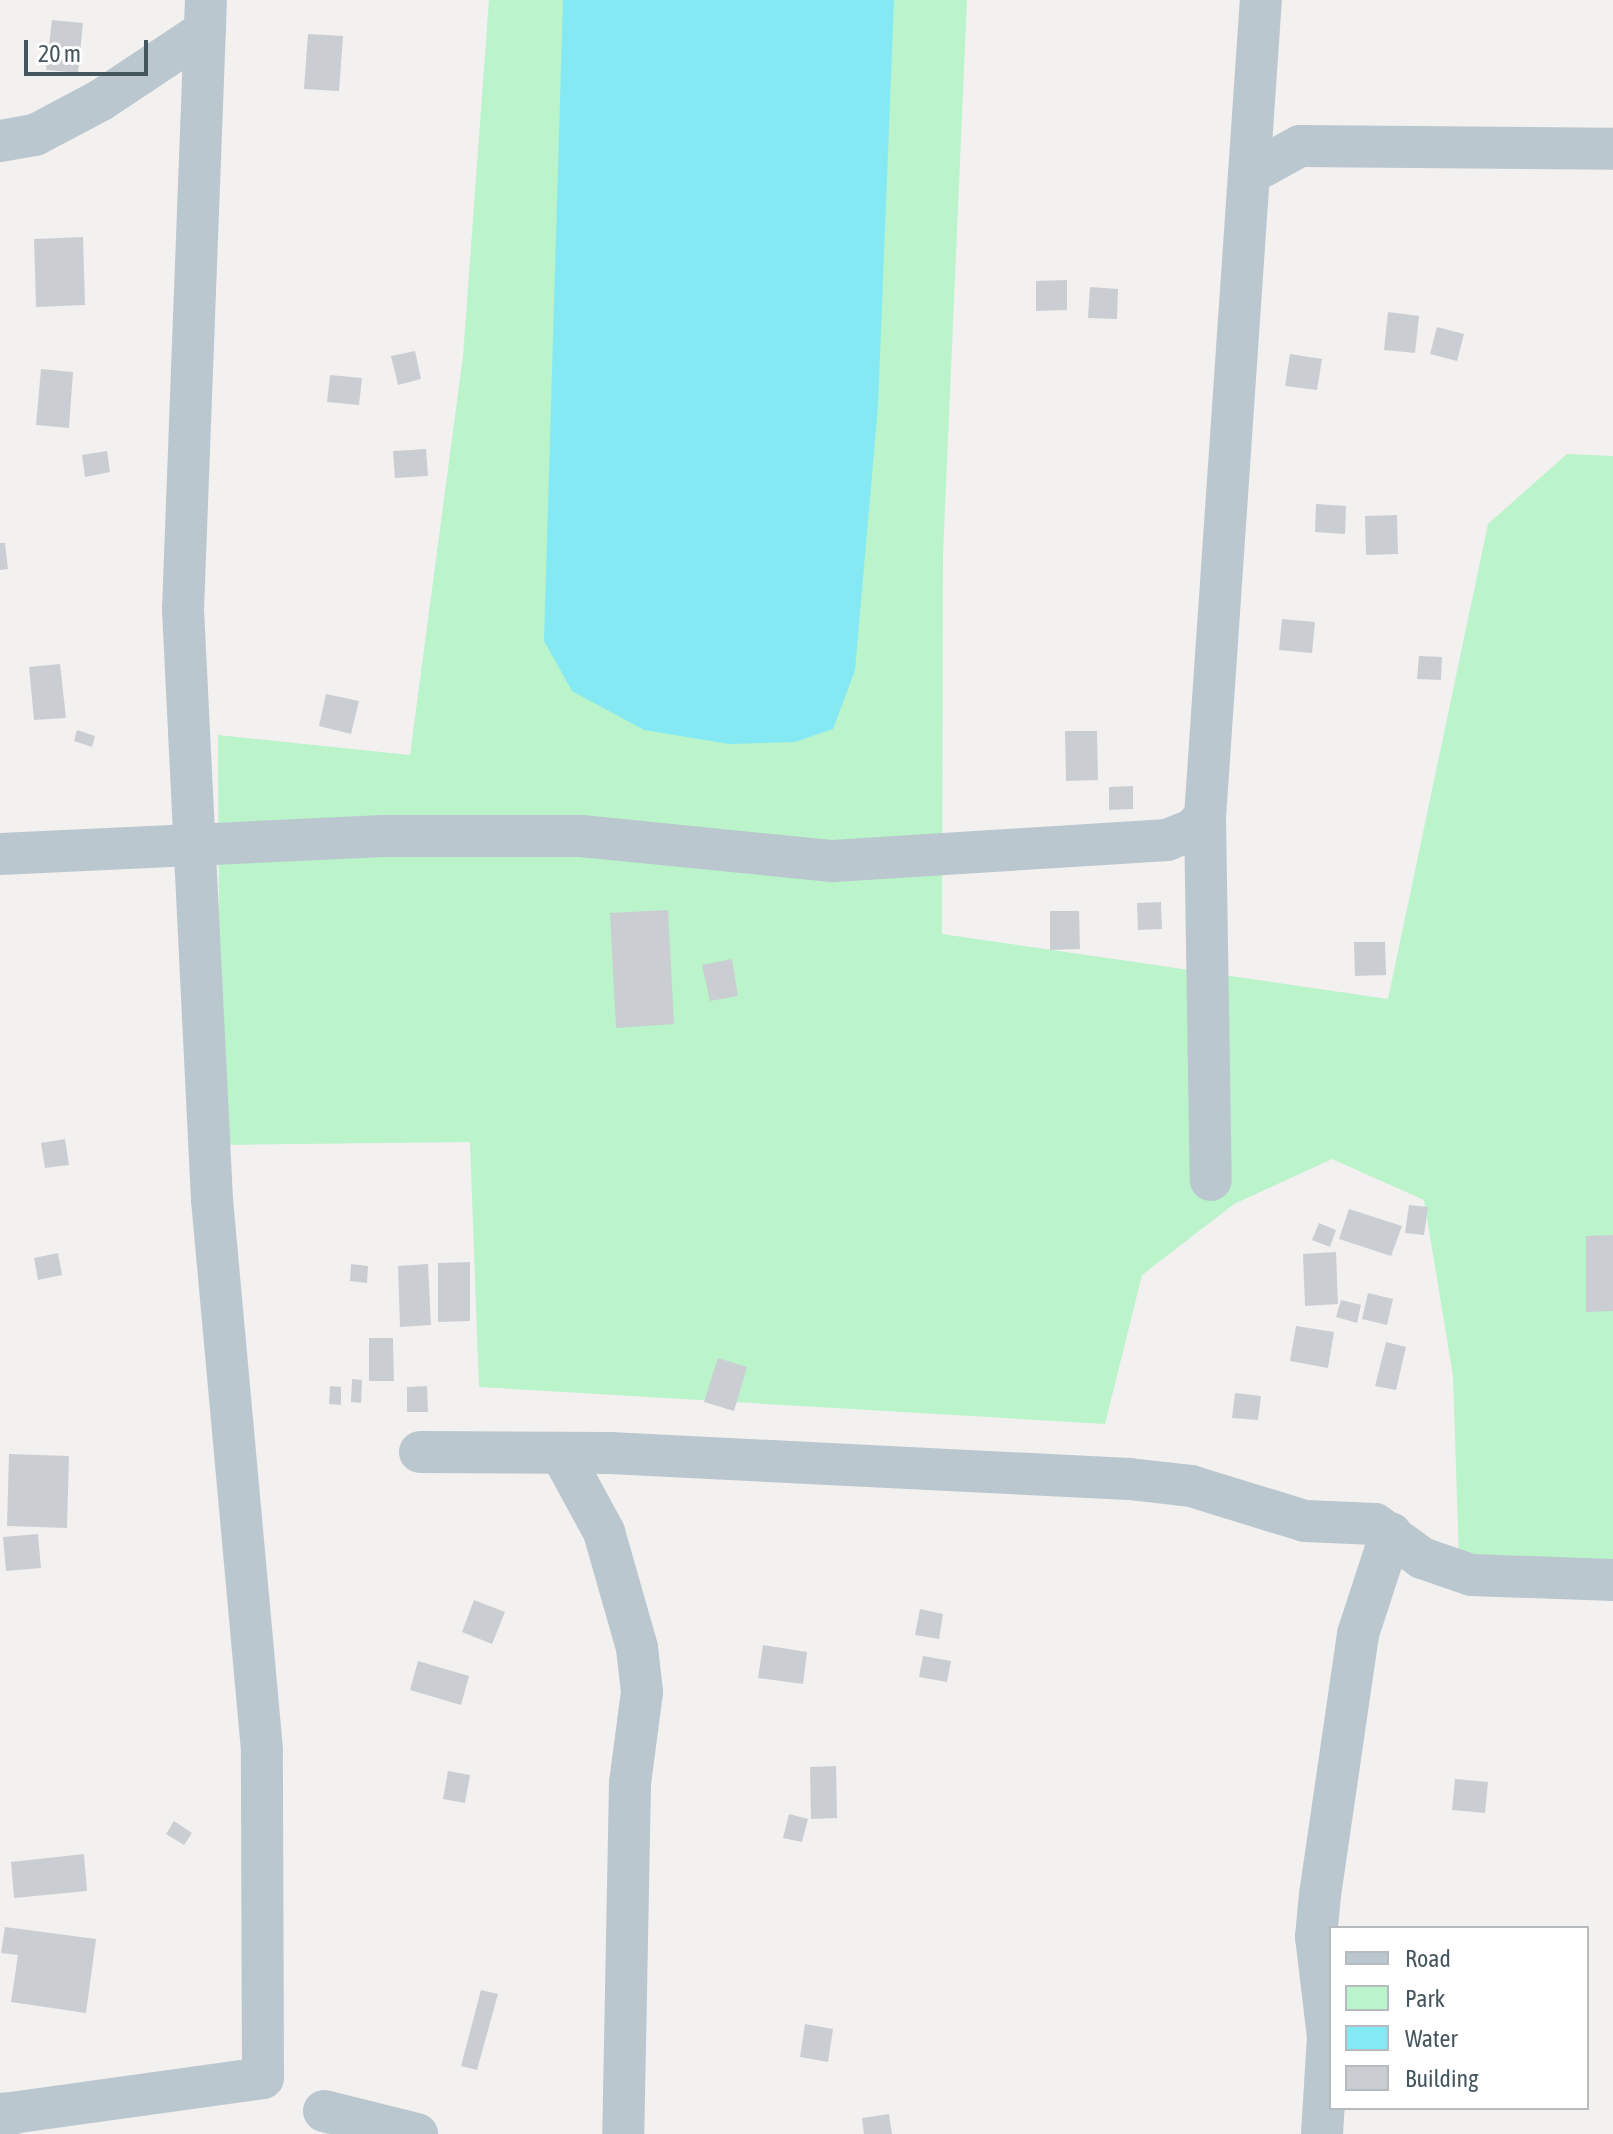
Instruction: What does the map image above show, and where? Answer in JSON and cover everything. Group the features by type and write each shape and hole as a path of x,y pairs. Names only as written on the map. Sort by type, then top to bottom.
{"street":[{"path":"1211,1180 1205,817 1261,0"},
{"path":"0,141 35,135 101,100 205,16"},
{"path":"0,2128 4,2114 263,2078 262,1750 212,1200 183,609 205,16"},
{"path":"1249,174 1300,146 1613,149"},
{"path":"0,854 195,849 384,836 581,836 833,861 942,859 1167,840 1205,817"},
{"path":"420,1452 561,1453 1129,1479 1191,1486 1305,1521 1375,1524 1422,1558 1471,1575 1613,1580"},
{"path":"561,1453 604,1532 637,1648 642,1692 630,1783 623,2134"},
{"path":"1322,2134 1328,2037 1316,1937 1320,1895 1358,1634 1391,1533"},
{"path":"324,2111 417,2134"}],"green space":[{"path":"489,0 967,0 943,554 942,934 1388,999 1488,524 1567,454 1613,456 1613,1566 1459,1559 1453,1376 1424,1200 1332,1159 1234,1204 1142,1275 1105,1424 479,1387 470,1142 220,1145 218,735 410,755 463,356"}],"water":[{"path":"563,0 894,0 878,406 855,670 833,729 795,742 729,744 644,730 572,691 544,641"}],"building":[{"path":"52,20 83,23 78,73 46,70"},
{"path":"308,34 343,36 339,91 304,89"},
{"path":"83,237 85,305 36,307 34,239"},
{"path":"1067,280 1067,310 1036,311 1036,281"},
{"path":"1090,287 1118,289 1117,319 1088,318"},
{"path":"1388,312 1419,316 1415,353 1384,350"},
{"path":"1437,327 1464,334 1457,361 1430,354"},
{"path":"415,351 421,379 398,385 391,356"},
{"path":"1290,354 1322,359 1317,390 1285,386"},
{"path":"41,369 73,372 69,428 36,425"},
{"path":"330,375 362,378 359,405 327,402"},
{"path":"426,449 428,476 395,478 393,451"},
{"path":"107,451 110,472 85,477 82,455"},
{"path":"1316,504 1346,506 1345,534 1315,532"},
{"path":"1397,515 1398,554 1366,555 1365,516"},
{"path":"0,543 5,543 8,569 0,570"},
{"path":"1282,619 1315,622 1312,653 1279,650"},
{"path":"1419,656 1442,657 1441,680 1417,679"},
{"path":"60,664 66,718 34,720 29,667"},
{"path":"326,694 359,701 351,734 319,726"},
{"path":"77,730 95,736 92,747 74,741"},
{"path":"1065,731 1097,731 1098,780 1066,781"},
{"path":"1133,786 1133,809 1109,810 1109,787"},
{"path":"1161,902 1162,929 1138,930 1137,903"},
{"path":"668,910 674,1024 616,1028 610,913"},
{"path":"1050,911 1079,911 1080,949 1050,950"},
{"path":"1354,942 1385,942 1386,975 1355,976"},
{"path":"732,959 738,996 710,1001 702,965"},
{"path":"65,1139 69,1165 45,1168 41,1143"},
{"path":"1409,1205 1428,1207 1424,1235 1405,1233"},
{"path":"1349,1209 1402,1226 1391,1256 1339,1239"},
{"path":"1319,1223 1336,1230 1330,1247 1312,1240"},
{"path":"1613,1235 1613,1311 1586,1312 1586,1236"},
{"path":"1336,1252 1338,1304 1305,1306 1303,1254"},
{"path":"58,1253 62,1275 38,1280 34,1258"},
{"path":"470,1262 470,1321 438,1322 438,1263"},
{"path":"351,1264 368,1266 367,1283 350,1281"},
{"path":"428,1264 431,1325 400,1327 398,1266"},
{"path":"1368,1293 1393,1299 1387,1325 1362,1319"},
{"path":"1341,1300 1361,1305 1357,1323 1336,1317"},
{"path":"1296,1326 1334,1332 1328,1368 1290,1361"},
{"path":"369,1338 393,1338 394,1381 369,1381"},
{"path":"1386,1342 1406,1347 1396,1390 1375,1386"},
{"path":"718,1358 747,1367 734,1411 704,1402"},
{"path":"352,1379 362,1380 361,1403 351,1402"},
{"path":"330,1386 341,1387 341,1405 329,1404"},
{"path":"427,1386 428,1412 407,1412 407,1387"},
{"path":"1235,1393 1261,1396 1258,1420 1232,1418"},
{"path":"9,1454 69,1456 67,1528 7,1526"},
{"path":"38,1534 41,1568 6,1571 3,1537"},
{"path":"474,1600 505,1612 492,1644 462,1632"},
{"path":"920,1609 943,1614 939,1639 915,1635"},
{"path":"763,1645 807,1652 803,1684 758,1678"},
{"path":"923,1656 951,1661 947,1682 919,1677"},
{"path":"418,1661 469,1676 461,1705 410,1690"},
{"path":"836,1766 837,1818 811,1819 810,1767"},
{"path":"448,1771 470,1775 465,1803 443,1799"},
{"path":"1455,1779 1488,1782 1485,1813 1452,1810"},
{"path":"789,1814 808,1819 802,1842 783,1838"},
{"path":"174,1821 192,1833 184,1845 166,1834"},
{"path":"84,1854 87,1891 14,1898 11,1862"},
{"path":"5,1927 96,1939 86,2013 11,2002 18,1955 1,1953"},
{"path":"481,1990 498,1994 477,2070 461,2066"},
{"path":"805,2024 833,2029 828,2062 800,2057"},
{"path":"889,2114 892,2134 864,2134 862,2118"}]}
